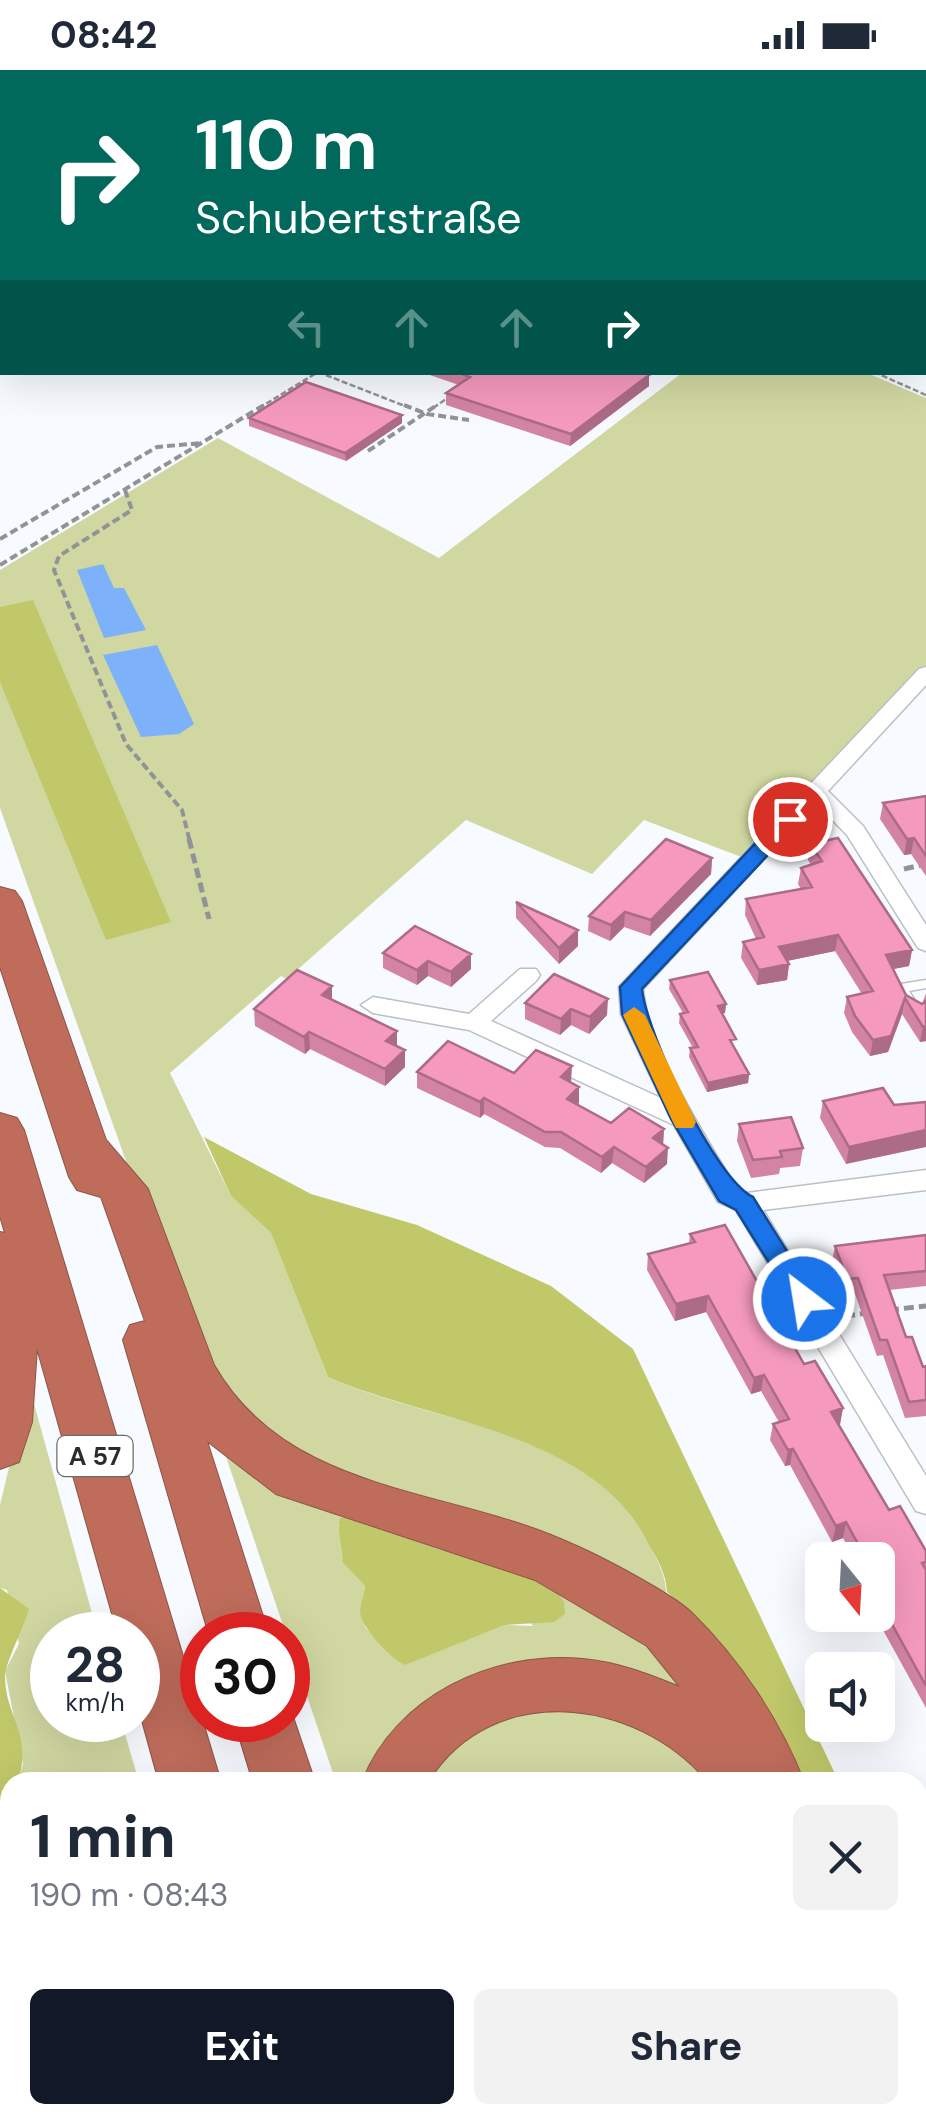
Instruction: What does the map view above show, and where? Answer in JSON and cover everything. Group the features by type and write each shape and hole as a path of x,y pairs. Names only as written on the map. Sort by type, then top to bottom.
{"highway":[{"path":"0,901 156,1358 233,1612"},
{"name":"A 57","path":"0,1130 187,1772"},
{"path":"85,1149 123,1188 189,1369 209,1404 237,1438 296,1478 375,1507 552,1561 668,1628 737,1712 768,1772"},
{"path":"0,1251 10,1292 10,1395 0,1446"},
{"path":"397,1772 438,1727 484,1700 536,1684 597,1684 650,1698 692,1725 734,1764 738,1772"},
{"path":"272,1742 281,1772"}],"street":[{"path":"926,674 631,987 633,1014 683,1119 727,1195 744,1203 926,1180"},
{"path":"816,791 855,831 926,943"},
{"path":"474,1024 528,975"},
{"path":"372,1004 474,1024 683,1119"},
{"path":"744,1203 926,1502"}],"lane":[{"path":"917,1013 901,988 926,984"}],"path":[{"path":"0,566 313,375"},
{"path":"326,375 427,414 469,420"},
{"path":"881,375 926,394"},
{"path":"368,451 460,390"},
{"path":"0,539 157,447 201,444"},
{"path":"125,490 132,510 59,556 54,570 126,744 182,810 210,919"},
{"path":"817,1320 926,1306"}],"green space":[{"path":"679,375 872,375 926,398 926,666 744,858 644,820 592,874 466,820 287,979 281,976 170,1073 231,1196 271,1233 328,1377 507,1435 550,1453 590,1477 624,1507 650,1546 664,1580 666,1603 364,1483 258,1430 210,1371 181,1315 0,808 0,570 218,438 439,558"},
{"path":"33,600 171,922 106,940 0,682 0,607"},
{"path":"204,1137 311,1194 417,1225 551,1286 633,1349 805,1711 805,1742 820,1742 834,1772 796,1772 747,1678 712,1634 667,1592 663,1572 648,1543 622,1506 589,1476 549,1453 505,1435 328,1377 271,1233 231,1196"},
{"path":"25,1371 92,1612 30,1612 30,1742 127,1742 136,1772 21,1772 23,1764 5,1671 19,1644 7,1590 0,1588 0,1505 16,1438"},
{"path":"217,1430 616,1604 726,1713 615,1675 386,1766 383,1772 333,1772 310,1705 310,1612 279,1612","holes":["351,1517 482,1561 533,1626 505,1625 424,1657 385,1647 366,1628 360,1612 365,1586 342,1562 344,1540 338,1525"]},
{"path":"351,1517 438,1549 533,1574 554,1587 564,1602 565,1614 554,1622 505,1625 405,1665 377,1642 361,1617 365,1586 342,1562 340,1518"},
{"path":"0,1588 29,1609 5,1676 20,1737 22,1765 20,1772 0,1772"},
{"path":"546,1707 650,1723 704,1772 431,1772 463,1742 507,1719"}],"water":[{"path":"103,564 114,588 124,588 146,630 104,638 77,570"},
{"path":"157,645 194,724 179,734 141,737 103,655"}],"building":[{"path":"465,375 649,375 571,434 446,393 470,377"},
{"path":"306,382 402,415 345,453 249,418"},
{"path":"926,796 926,856 914,838 907,839 883,803"},
{"path":"838,838 912,950 886,955 906,995 922,1004 926,1001 926,1026 905,998 891,1036 873,1040 847,997 873,991 838,935 779,947 789,964 759,970 743,942 764,937 746,899 812,887 801,868 822,861 810,844"},
{"path":"666,839 712,858 651,920 625,912 611,925 589,916"},
{"path":"516,902 578,930 559,948"},
{"path":"415,926 471,954 451,972 428,961 417,970 383,953"},
{"path":"297,970 332,986 322,995 397,1031 386,1041 405,1050 385,1069 309,1032 304,1037 254,1009"},
{"path":"708,972 726,1004 718,1006 736,1039 730,1040 749,1074 708,1083 690,1048 698,1047 680,1014 688,1012 670,980"},
{"path":"554,974 608,999 590,1017 571,1009 561,1019 525,1003"},
{"path":"448,1041 514,1073 536,1050 572,1066 561,1077 579,1087 567,1099 611,1123 629,1108 664,1129 653,1138 668,1148 646,1167 614,1147 602,1157 561,1132 545,1132 484,1098 480,1102 417,1072"},
{"path":"883,1088 894,1105 926,1102 926,1130 849,1147 823,1101"},
{"path":"791,1117 803,1148 780,1151 782,1157 753,1160 739,1124"},
{"path":"725,1225 804,1364 815,1361 843,1408 831,1412 889,1510 900,1506 926,1551 926,1562 922,1563 926,1570 926,1686 895,1630 895,1542 857,1542 846,1522 836,1526 793,1449 788,1450 773,1424 789,1419 764,1375 754,1378 708,1296 676,1304 648,1254 695,1242 690,1234"},
{"path":"926,1235 926,1271 884,1275 906,1337 912,1337 923,1367 926,1366 926,1400 909,1402 887,1340 880,1340 858,1278 847,1279 835,1246"}],"slow traffic":[{"path":"634,1015 685,1122"}],"route":[{"path":"790,819 631,987 633,1014 683,1119 727,1195 744,1203 804,1299"}]}
